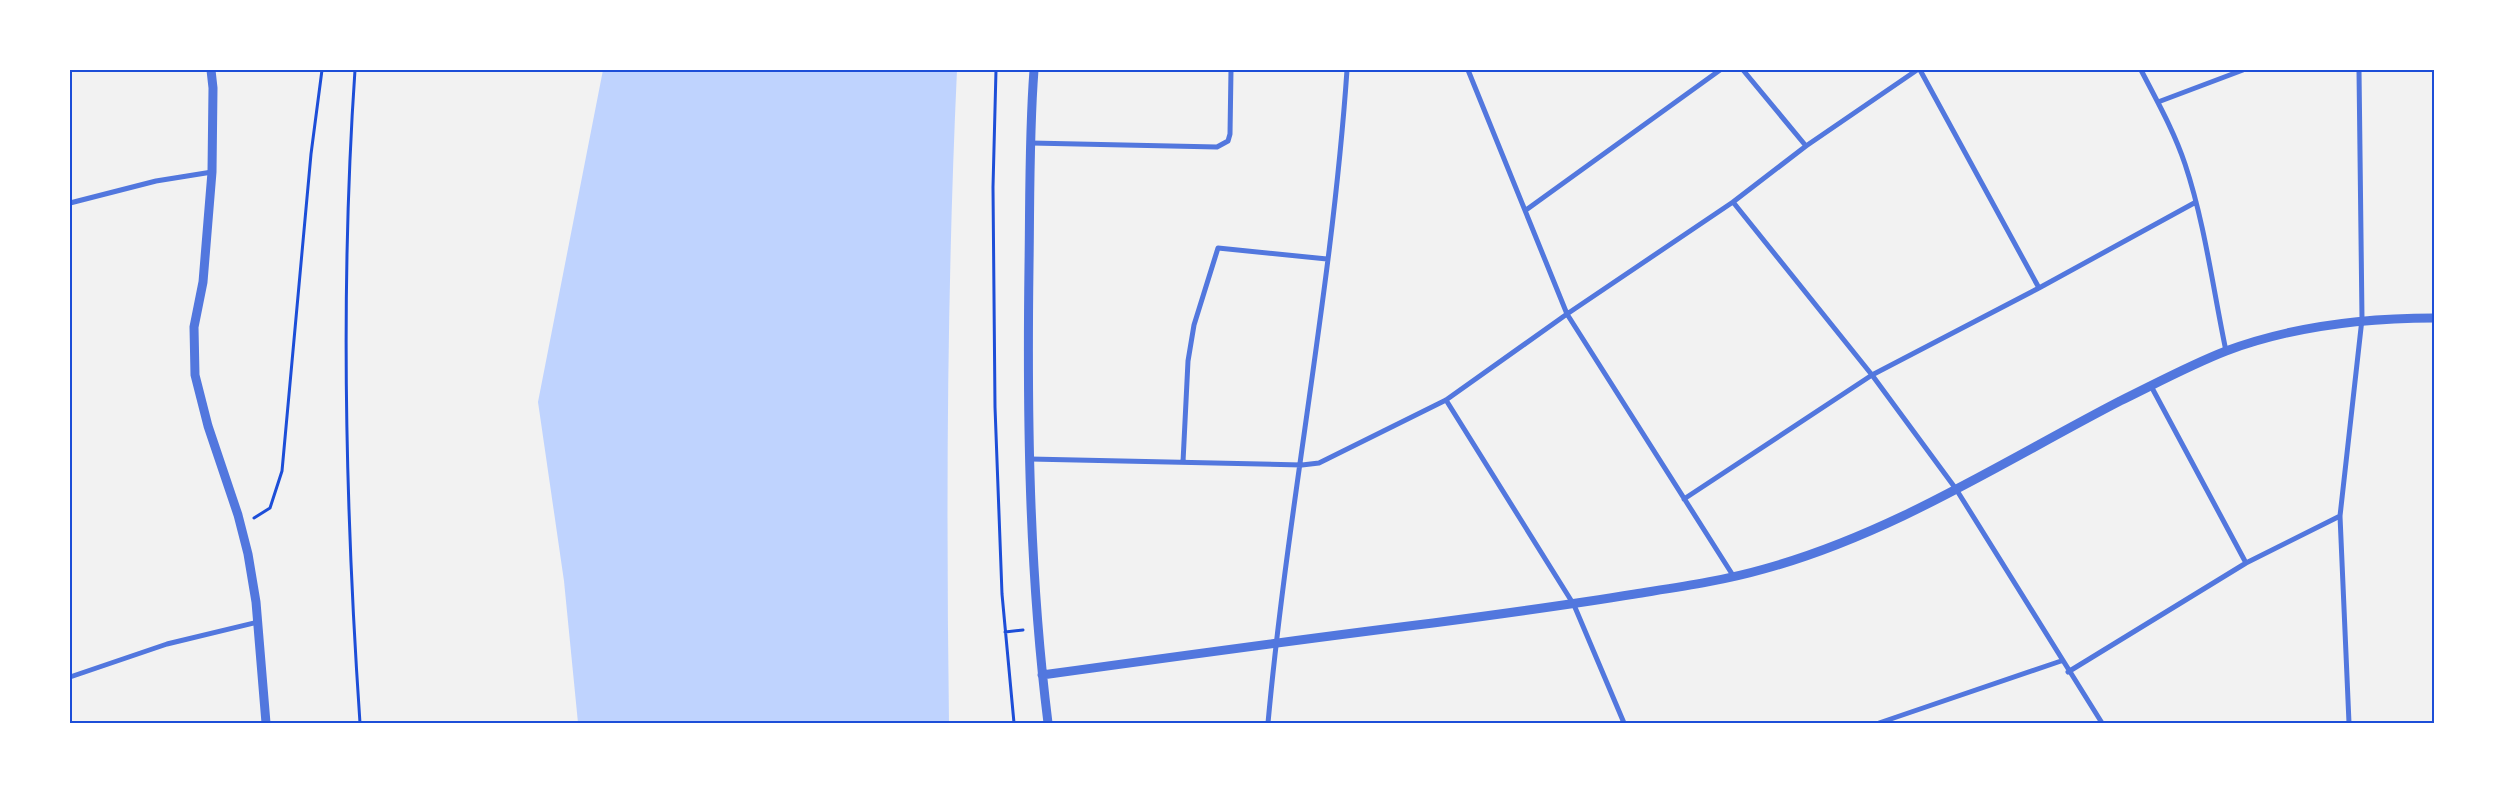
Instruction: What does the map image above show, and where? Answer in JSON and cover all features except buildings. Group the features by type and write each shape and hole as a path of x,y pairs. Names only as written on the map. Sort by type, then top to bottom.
{"street":[{"path":"211,70 213,88 212,172 204,273 194,327 195,367 208,426 241,526 248,554 258,622 266,723"},
{"path":"1034,70 1027,381 1034,586 1048,723"},
{"path":"1031,143 1217,146 1228,141 1230,134 1231,70"},
{"path":"1268,723 1328,259 1347,70"},
{"path":"1468,70 1567,314 1734,577"},
{"path":"1526,210 1720,70"},
{"path":"1743,70 1806,146"},
{"path":"1030,459 1302,465 1319,462 1446,400 1567,314 1733,202 1806,146 1919,70 2039,288"},
{"path":"2141,70 2176,139 2196,202 2226,351"},
{"path":"2158,102 2243,70"},
{"path":"2349,723 2340,516 2362,320 2359,70"},
{"path":"70,203 156,181 212,172"},
{"path":"1733,202 1872,375 1956,489 2061,661 2102,723"},
{"path":"1684,499 1872,375 2039,288 2196,202"},
{"path":"1182,462 1188,361 1194,325 1218,248 1328,259"},
{"path":"1042,675 1277,642 1574,605 1734,577 1766,569 1870,532 2151,386 2226,351 2283,333 2362,320 2434,318"},
{"path":"2151,386 2246,564"},
{"path":"1446,400 1574,605 1624,723"},
{"path":"2068,672 2246,564 2340,516"},
{"path":"70,677 167,644 258,622"},
{"path":"1880,723 1888,722 2061,661"}],"path":[{"path":"241,526 270,508 282,471 311,154 322,70"},
{"path":"355,70 346,228 345,339 351,565 360,723"},
{"path":"996,70 993,187 995,407 1006,632 1014,723"},
{"path":"1006,632 1023,630"}],"water":[{"path":"603,70 957,70 948,396 949,723 578,723 564,581 538,402"}]}
